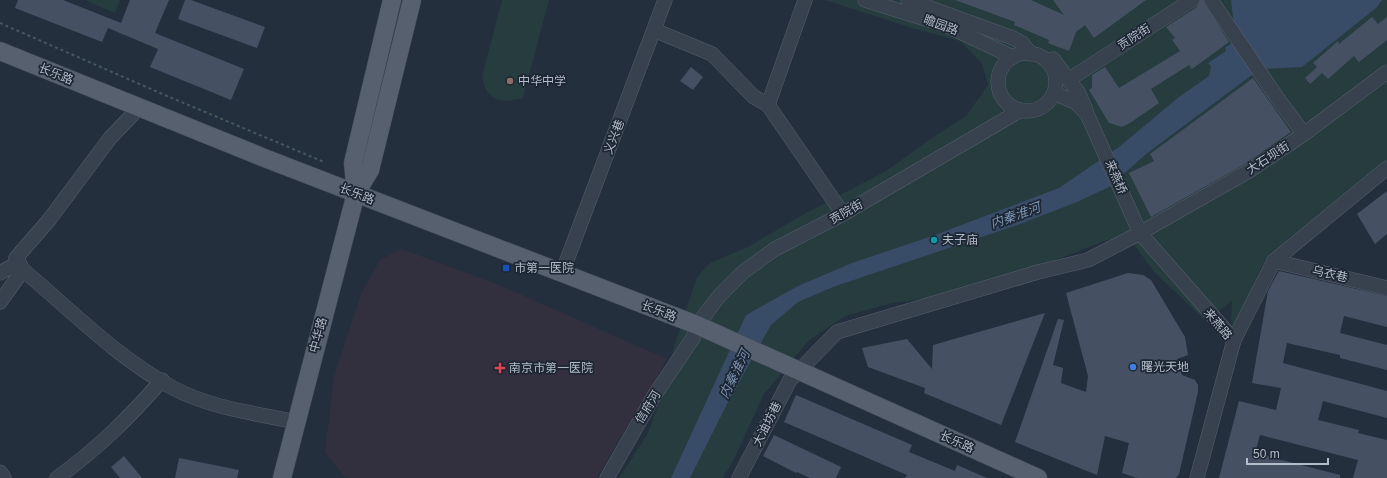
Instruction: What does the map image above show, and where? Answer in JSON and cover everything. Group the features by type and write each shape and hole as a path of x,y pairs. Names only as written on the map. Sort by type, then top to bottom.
{"main road":[{"name":"中华路","path":"356,193 353,163 392,0"},
{"name":"中华路","path":"283,478 296,422 356,193 370,170 412,0"},
{"name":"长乐路","path":"0,51 139,108 562,273 695,332 715,333 1038,478"}],"street":[{"name":"义兴巷","path":"562,273 665,0"},
{"path":"768,106 805,0"},
{"name":"瞻园路","path":"865,0 945,25 1013,57"},
{"name":"瞻园路","path":"908,0 941,5 1013,38 1022,43 1030,54"},
{"name":"贡院街","path":"1076,75 1192,0"},
{"path":"1211,0 1278,99 1304,134"},
{"path":"654,30 712,54 754,97 768,106 843,214"},
{"path":"1013,38 1032,45 1052,58 1078,92 1087,114"},
{"path":"1030,54 1039,56 1052,68 1056,84 1054,93 1049,102 1041,108 1031,111 1012,107 1000,92 998,82 1000,72 1006,63 1013,57 1030,54"},
{"name":"大石坝街","path":"794,369 837,332 1038,272 1088,260 1140,233 1249,171 1304,134 1387,72"},
{"path":"1054,93 1075,102 1087,114"},
{"path":"139,108 110,138 50,220 16,258 21,266 79,321 173,388 209,402 296,422"},
{"name":"贡院街","path":"695,332 720,295 743,272 775,249 843,214 1021,110"},
{"name":"来燕桥","path":"1087,114 1132,214"},
{"path":"1234,340 1274,261 1387,168"},
{"name":"来燕路","path":"1132,214 1140,233 1234,340 1197,478"},
{"name":"乌衣巷","path":"1274,261 1387,288"},
{"path":"0,273 21,266"},
{"path":"0,302 21,266"},
{"name":"信府河","path":"607,478 654,396 695,332"},
{"name":"大油坊巷","path":"739,478 790,380 794,369"},
{"path":"57,478 103,442 132,415 162,380"},
{"path":"0,472 4,478"}],"path":[{"path":"0,23 160,93 324,162"}],"shaded area":[{"name":"南京市第一医院","path":"402,249 499,285 667,359 640,409 619,439 597,478 350,478 343,475 325,452 334,377 361,294 380,260"}],"green space":[{"path":"85,0 120,0 115,13"},
{"path":"502,0 549,0 523,98 508,101 496,99 491,96 487,91 482,76"},
{"name":"夫子庙","path":"825,0 1387,0 1387,164 1293,235 1265,260 1253,285 1240,347 1231,321 1232,301 1206,321 1155,273 1130,239 1117,238 1104,241 1051,262 943,296 892,303 845,316 809,340 764,394 735,457 723,478 619,478 647,435 669,377 673,350 697,277 710,263 748,247 806,213 886,171 966,116 988,85 982,63 960,41 912,28"}],"water":[{"name":"内秦淮河","path":"1231,0 1382,0 1376,8 1302,67 1260,69 1146,154 1109,187 1077,202 1020,224 833,287 798,302 771,325 728,402 690,478 671,478 746,315 798,286 852,263 935,235 1059,188 1119,147 1179,97 1209,76 1211,66 1208,63 1226,51 1225,48 1236,40"}],"building":[{"path":"18,0 63,0 121,23 130,0 169,0 155,33 244,69 231,100 150,67 158,49 108,28 102,42 15,8"},
{"path":"185,0 191,0 265,27 257,48 178,19"},
{"path":"955,0 1031,0 1064,15 1053,0 1146,0 1094,38 1085,25 1076,32 1069,51 1048,43 1049,40 1014,25 1015,22"},
{"path":"1200,0 1203,0 1229,42 1192,69 1189,65 1151,89 1159,103 1130,123 1122,127 1109,123 1089,90 1092,88 1092,75 1105,67 1119,88 1180,51 1172,40 1175,38 1166,27 1197,7"},
{"path":"1372,17 1378,24 1387,17 1387,40 1359,62 1354,56 1328,79 1322,73 1310,84 1305,78 1317,67 1313,63 1338,41 1339,44"},
{"path":"691,67 703,77 693,90 680,81"},
{"path":"1253,78 1291,132 1245,164 1151,217 1129,173 1154,161 1150,154"},
{"path":"1387,191 1387,234 1375,244 1357,214"},
{"path":"1279,271 1387,296 1387,327 1344,316 1340,333 1387,345 1387,370 1340,358 1340,355 1287,343 1283,363 1387,391 1387,418 1323,401 1318,420 1359,430 1358,433 1387,440 1387,478 1353,478 1358,460 1260,435 1255,453 1340,475 1340,478 1219,478 1239,401 1276,410 1281,388 1252,383 1268,291"},
{"name":"曙光天地","path":"1128,273 1143,275 1151,280 1185,337 1188,355 1177,359 1182,375 1195,380 1198,385 1198,392 1179,474 1176,478 1137,478 1122,473 1129,443 1105,436 1097,475 1015,442 1058,319 1064,320 1053,365 1063,368 1061,383 1086,392 1088,376 1066,293"},
{"path":"1045,313 1001,425 924,393 925,388 868,367 862,348 907,339 932,369 933,345"},
{"path":"796,395 912,445 909,452 955,471 957,465 987,478 905,478 907,475 784,422"},
{"path":"774,435 841,467 836,478 810,478 797,472 796,473 763,456"},
{"path":"124,456 142,478 120,478 111,467"},
{"path":"179,458 239,470 237,478 175,478"}],"place":[{"name":"中华中学","path":"510,81"},
{"name":"夫子庙","path":"934,240"},
{"name":"市第一医院","path":"506,268"},
{"name":"曙光天地","path":"1133,367"},
{"name":"南京市第一医院","path":"500,368"}]}
